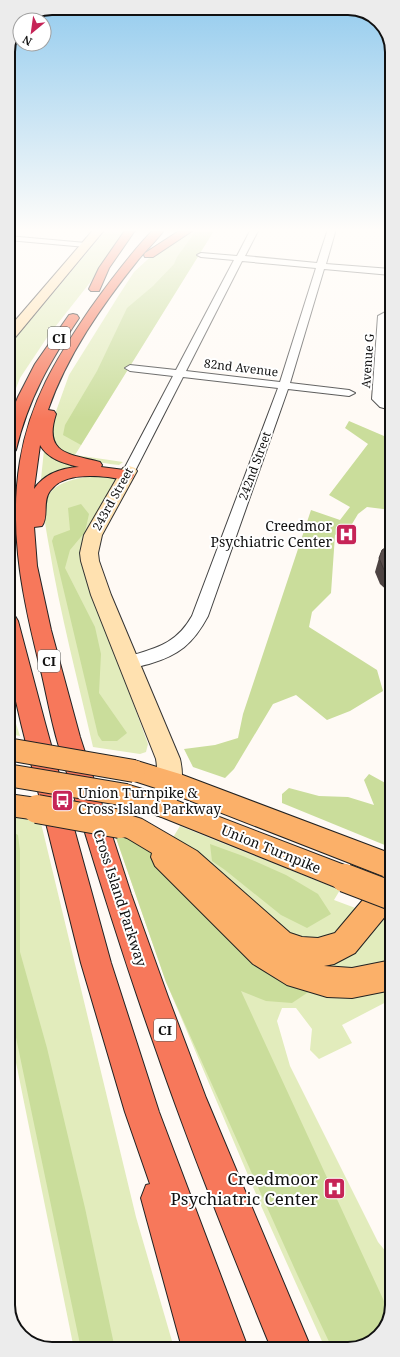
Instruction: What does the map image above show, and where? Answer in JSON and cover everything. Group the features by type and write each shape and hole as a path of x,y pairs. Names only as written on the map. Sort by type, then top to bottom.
{"highway":[{"name":"CI","path":"15,427 28,390 45,358 93,292"},
{"name":"Cross Island Parkway","path":"108,293 70,349 50,385 35,429 28,461 24,499 28,564 37,617 62,704 68,736 135,946 187,1091 288,1342"},
{"path":"50,385 50,410 44,433 46,441 52,449 60,456 78,463 127,473"},
{"path":"15,407 28,390"},
{"path":"37,617 40,566 36,504 39,494 53,480 76,472 98,471 127,473"},
{"name":"CI","path":"15,651 96,963 142,1112 226,1342"},
{"path":"96,963 145,1152 200,1342"}],"main road":[{"name":"Union Turnpike","path":"15,751 130,783 162,806 385,893"},
{"name":"Union Turnpike","path":"15,776 130,783 170,782 385,864"},
{"path":"15,806 126,825 188,860 281,945 302,952 318,953 334,949 345,942 385,894"},
{"path":"126,825 263,954 298,974 327,982 352,983 385,976"}],"street":[{"path":"15,329 46,292"},
{"name":"243rd Street","path":"162,806 170,782 171,772 168,759 130,662 96,583 89,553 97,527 223,292"},
{"name":"242nd Street","path":"130,662 154,657 173,648 187,636 197,622 284,386 313,292"},
{"name":"Avenue G","path":"385,355 379,382 378,399 385,404"},
{"name":"82nd Avenue","path":"130,368 349,393"},
{"path":"379,382 385,382"}],"green space":[{"path":"54,292 82,292 48,336 20,378 15,391 15,339"},
{"path":"121,292 176,292 75,455 123,462 119,465 86,460 55,447 50,428 69,375"},
{"path":"146,292 176,292 81,445 63,435 65,425 97,371 127,308"},
{"path":"349,421 385,436 385,509 367,507 358,514 352,524 335,535 331,593 312,612 309,627 377,670 383,691 350,711 327,720 296,695 273,704 234,769 225,778 193,767 184,749 215,745 238,738 243,714 311,510 340,520 350,507 329,495 368,444 345,428"},
{"path":"44,450 80,467 66,470 45,480 41,479"},
{"path":"95,475 115,476 117,479 83,541 81,560 148,744 146,752 140,754 93,747 53,571 46,529 45,506 49,494 59,485 66,482"},
{"path":"81,504 89,514 85,532 70,550 65,568 95,627 101,654 99,693 127,733 117,741 102,741 98,735 52,541 54,536 70,530 68,508"},
{"path":"15,721 20,736 15,735"},
{"path":"369,774 385,783 385,845 282,803 282,794 289,788 319,796 348,797 374,805 364,780"},
{"path":"15,816 40,819 136,1217 172,1342 73,1342 15,1058"},
{"path":"180,826 340,890 334,900 358,909 344,928 326,939 304,939 279,931 172,839"},
{"path":"114,832 138,839 264,967 385,981 385,1003 342,1025 352,1043 319,1059 310,1050 312,1029 296,1008 282,1008 277,1021 290,1066 378,1242 385,1250 384,1312 379,1326 366,1337 360,1340 348,1342 322,1342 262,1208 166,982"},
{"path":"114,832 138,839 264,967 316,987 292,1003 266,1001 241,991 385,1303 384,1312 379,1326 366,1337 360,1340 348,1342 329,1342 297,1274 166,982"},
{"path":"15,833 18,835 20,851 20,952 47,1048 85,1208 114,1342 80,1342 15,1033"},
{"path":"210,844 243,856 286,875 318,894 331,914 307,928 281,915 212,861"},
{"path":"378,917 385,920 385,966 343,969 308,968"}],"building":[{"path":"385,548 385,571 379,558 382,550"}],"place":[{"name":"Creedmor Psychiatric Center","path":"347,534"},
{"name":"Union Turnpike & Cross Island Parkway","path":"62,801"},
{"name":"Creedmoor Psychiatric Center","path":"334,1189"}]}
